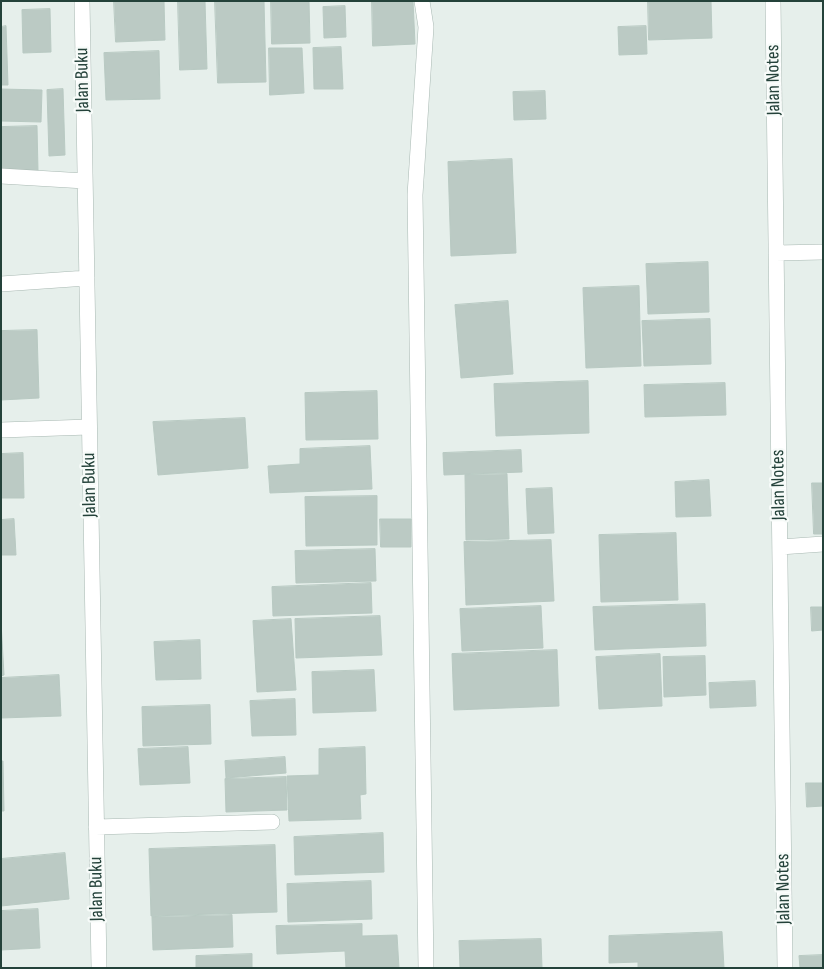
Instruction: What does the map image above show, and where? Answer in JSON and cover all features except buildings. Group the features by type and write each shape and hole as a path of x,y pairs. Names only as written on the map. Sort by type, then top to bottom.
{"street":[{"name":"Jalan Buku","path":"82,1 99,968"},
{"path":"422,1 426,27 415,195 426,968"},
{"name":"Jalan Notes","path":"773,1 786,968"},
{"path":"1,176 85,181"},
{"path":"776,253 823,252"},
{"path":"1,284 87,278"},
{"path":"1,430 89,427"},
{"path":"780,546 823,544"},
{"path":"96,827 272,822"}]}
